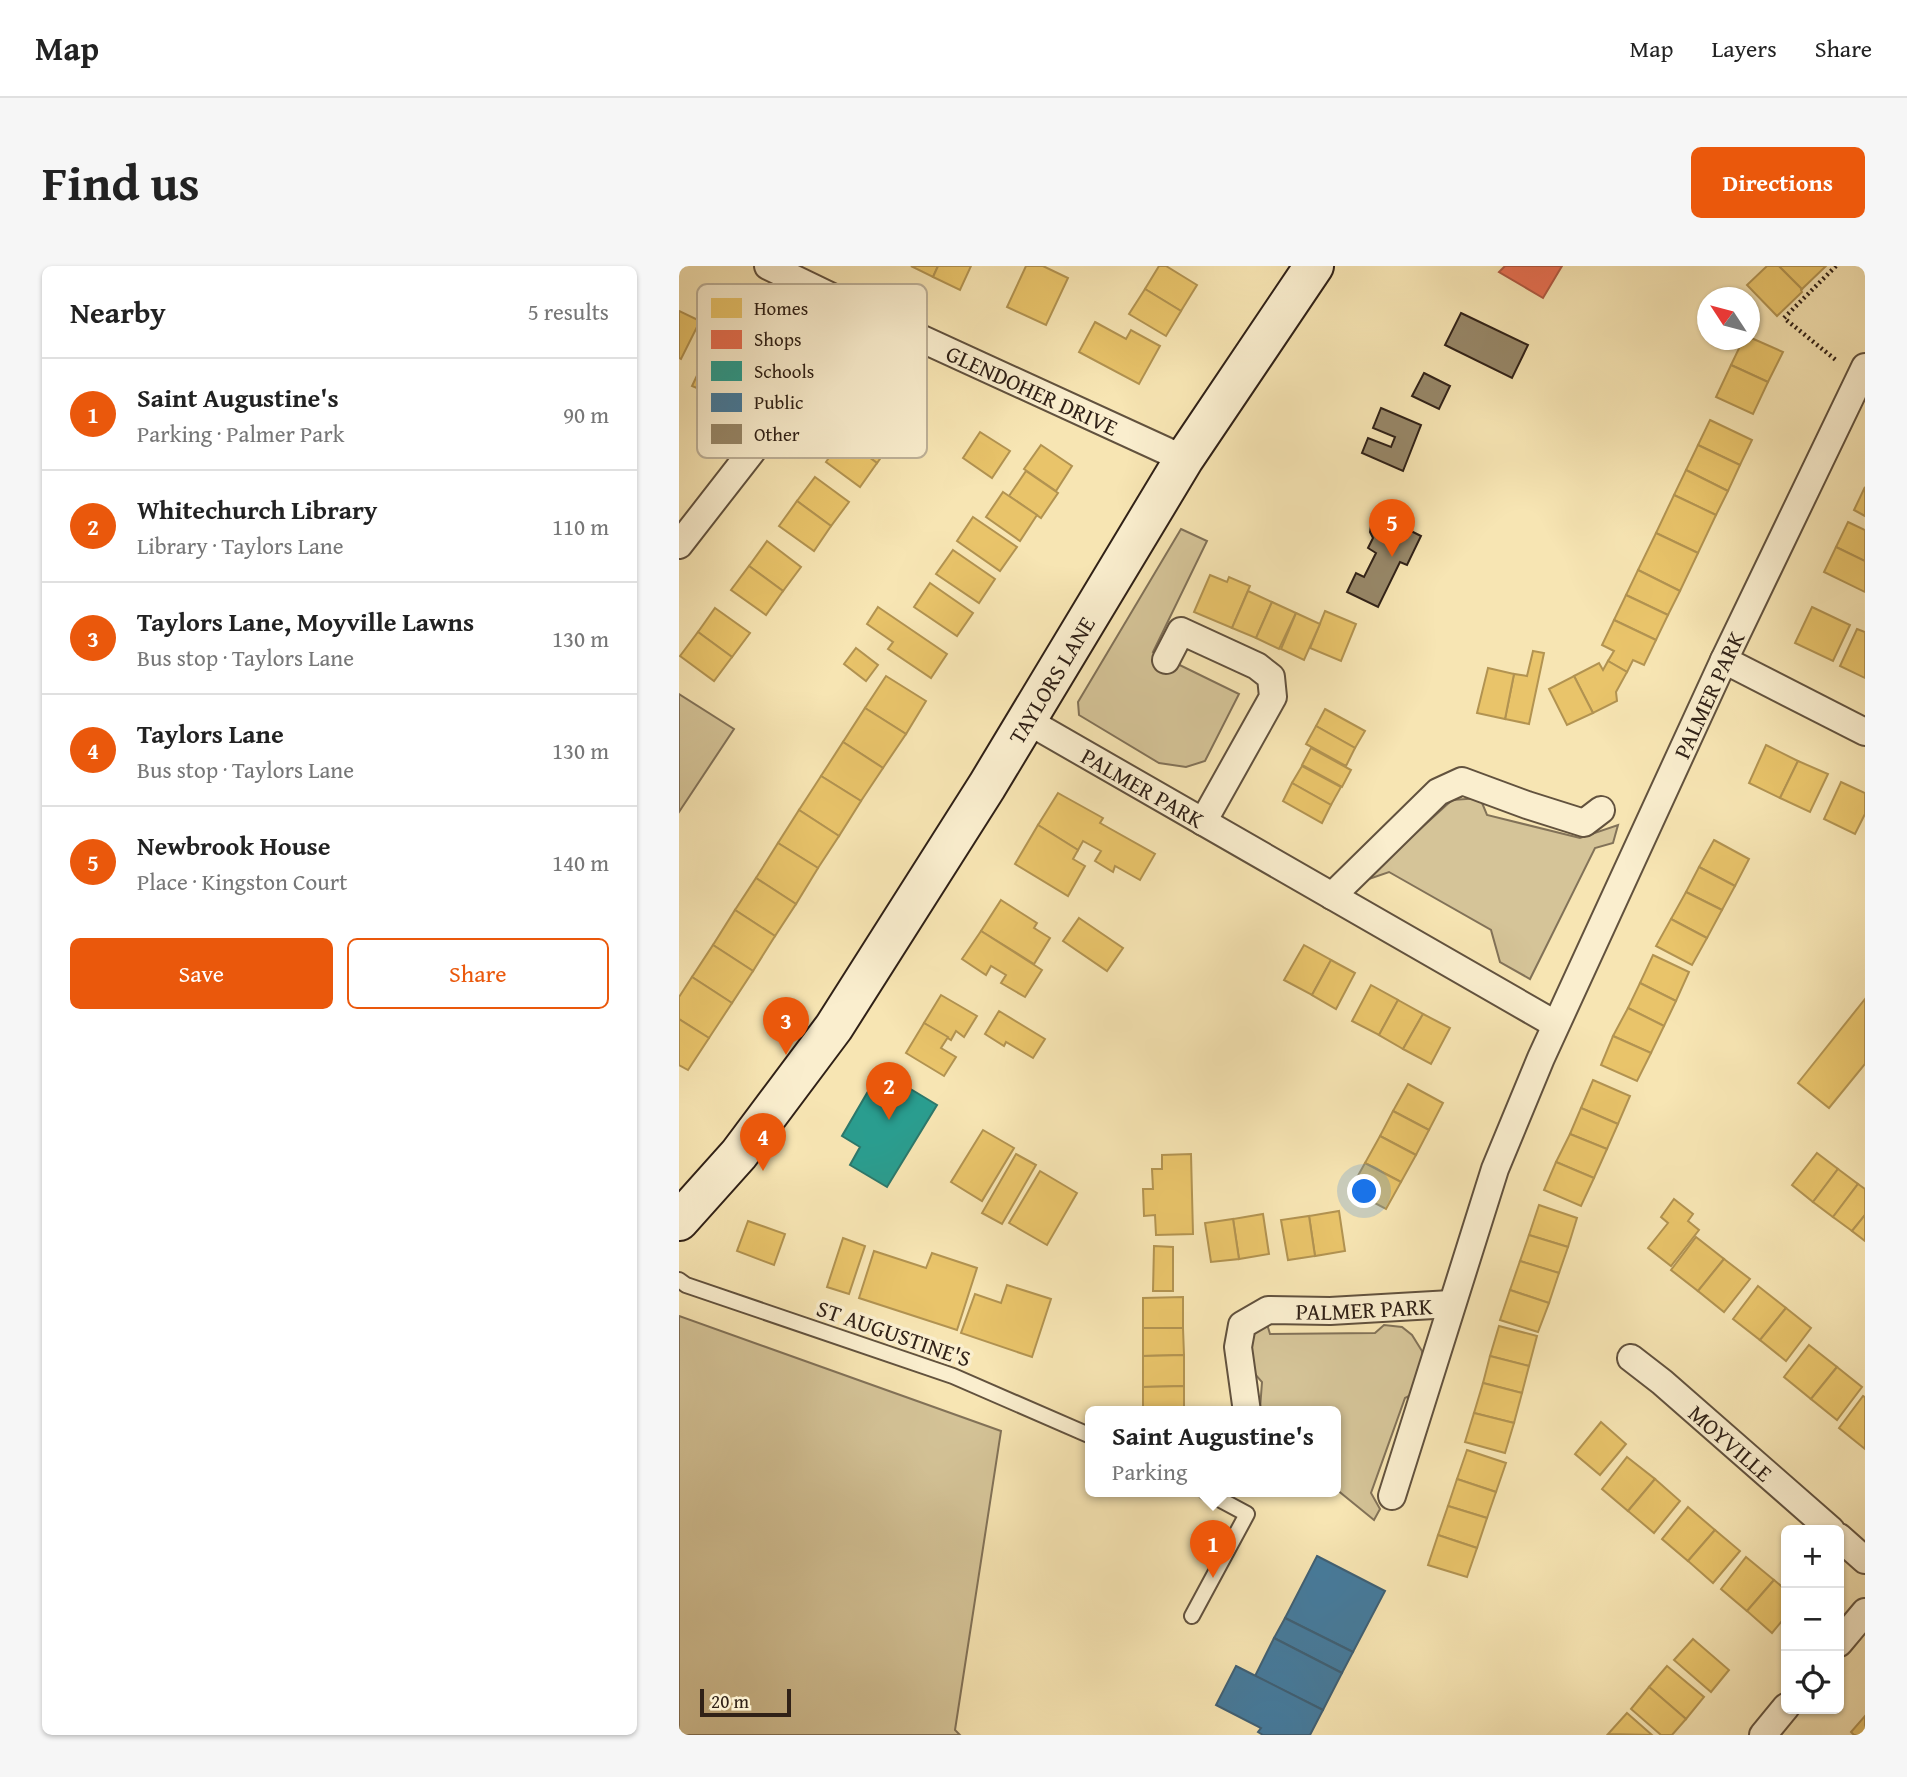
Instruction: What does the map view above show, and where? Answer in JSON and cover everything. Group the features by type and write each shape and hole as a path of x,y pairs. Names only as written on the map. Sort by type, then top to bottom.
{"main road":[{"name":"TAYLORS LANE","path":"679,1221 739,1154 834,1027 980,797 1184,459 1314,266"}],"street":[{"name":"GLENDOHER DRIVE","path":"768,266 805,284"},
{"name":"GLENDOHER DRIVE","path":"927,341 1184,459"},
{"name":"PALMER PARK","path":"1392,1496 1495,1169 1555,1024 1724,660 1862,378"},
{"path":"679,545 747,458"},
{"path":"1165,660 1181,631 1257,666 1271,677 1273,697 1203,822"},
{"path":"1724,660 1865,732"},
{"name":"PALMER PARK","path":"1026,720 1555,1024"},
{"path":"1332,896 1438,792 1462,781 1527,806 1584,823 1601,810"},
{"name":"PALMER PARK","path":"1246,1406 1237,1348 1242,1325 1268,1310 1330,1311 1451,1304"},
{"name":"MOYVILLE","path":"1631,1358 1825,1525"},
{"path":"1844,1541 1865,1560"},
{"path":"1844,1637 1865,1612"},
{"path":"1763,1735 1781,1713"}],"lane":[{"name":"ST AUGUSTINE'S","path":"679,1280 686,1285 953,1376 1085,1434"},
{"path":"1192,1616 1247,1514 1215,1497"}],"path":[{"path":"1836,266 1784,318 1837,361"}],"shaded area":[{"path":"1181,529 1207,541 1153,652 1239,694 1205,761 1186,767 1159,763 1079,715 1078,702"},
{"path":"679,694 734,729 679,812"},
{"path":"1480,798 1487,815 1580,838 1618,825 1613,843 1595,848 1530,979 1500,962 1491,930 1389,872 1363,881 1452,800"},
{"path":"679,1316 1001,1431 955,1730 960,1735 679,1735"},
{"path":"1267,1324 1270,1334 1375,1333 1384,1325 1402,1327 1412,1335 1422,1351 1423,1367 1419,1391 1405,1398 1371,1493 1380,1509 1374,1520 1341,1493 1341,1406 1260,1406 1262,1382 1247,1365 1250,1341"}],"building: Homes":[{"path":"911,266 938,266 933,277"},
{"path":"938,266 971,266 960,290 933,277"},
{"path":"1026,266 1043,266 1068,278 1046,325 1007,307"},
{"path":"1159,266 1166,266 1197,285 1181,311 1145,289"},
{"path":"1767,266 1779,266 1802,292 1777,316 1760,298 1760,287 1747,285"},
{"path":"1779,266 1826,266 1802,289"},
{"path":"1145,289 1181,311 1166,336 1129,314"},
{"path":"679,311 697,320 697,327 681,359"},
{"path":"1095,322 1126,339 1131,330 1160,346 1139,384 1079,352"},
{"path":"1760,342 1783,352 1768,382 1731,365 1738,350 1760,350"},
{"path":"1731,365 1768,382 1753,414 1716,397"},
{"path":"697,375 697,388 692,386"},
{"path":"1710,420 1752,440 1740,465 1698,445"},
{"path":"980,432 1010,451 992,478 963,458"},
{"path":"1041,445 1072,466 1056,491 1024,469"},
{"path":"1698,445 1740,465 1728,491 1686,470"},
{"path":"829,458 870,458 877,463 860,487 826,462"},
{"path":"1686,470 1728,491 1716,515 1674,495"},
{"path":"1026,471 1058,493 1041,518 1009,496"},
{"path":"815,477 849,502 831,526 797,501"},
{"path":"1865,487 1865,516 1854,510"},
{"path":"1003,492 1037,515 1020,541 986,517"},
{"path":"1674,495 1716,515 1698,553 1656,533"},
{"path":"797,501 831,526 814,551 779,526"},
{"path":"973,517 1017,547 1000,571 957,541"},
{"path":"1848,522 1865,530 1865,561 1836,547"},
{"path":"1656,533 1698,553 1680,591 1638,570"},
{"path":"767,541 801,567 783,591 749,566"},
{"path":"1836,547 1865,561 1865,592 1824,572"},
{"path":"953,550 995,579 979,603 936,574"},
{"path":"749,566 783,591 766,615 731,590"},
{"path":"1638,570 1680,591 1668,615 1626,595"},
{"path":"1210,575 1227,582 1229,577 1250,586 1232,628 1194,612"},
{"path":"930,583 973,613 957,636 914,607"},
{"path":"1248,591 1272,602 1256,638 1232,628"},
{"path":"1626,595 1668,615 1656,640 1614,620"},
{"path":"1272,602 1296,613 1279,649 1256,638"},
{"path":"878,607 947,654 931,678 888,649 893,642 867,624"},
{"path":"1812,607 1850,625 1833,661 1795,643"},
{"path":"715,608 750,633 732,657 698,632"},
{"path":"1325,611 1356,624 1341,661 1310,648"},
{"path":"1296,613 1320,624 1304,660 1281,649"},
{"path":"1614,620 1656,640 1644,665 1633,660 1627,672 1608,661 1614,651 1602,645"},
{"path":"1857,629 1865,632 1865,678 1840,666"},
{"path":"698,632 732,657 714,681 680,656"},
{"path":"856,648 878,665 866,681 844,664"},
{"path":"1533,651 1544,653 1529,724 1505,719 1514,674 1527,676"},
{"path":"1608,661 1627,672 1616,692 1617,701 1593,713 1574,676 1599,663 1603,670"},
{"path":"1488,668 1514,674 1505,719 1477,713"},
{"path":"886,676 926,701 906,734 865,708"},
{"path":"1574,676 1593,713 1567,725 1549,689"},
{"path":"865,708 906,734 883,768 843,742"},
{"path":"1325,709 1365,731 1355,748 1316,726"},
{"path":"1316,726 1355,748 1346,766 1306,744"},
{"path":"843,742 883,768 861,801 821,776"},
{"path":"1766,745 1798,761 1780,798 1749,783"},
{"path":"1311,748 1351,770 1342,787 1302,765"},
{"path":"1798,761 1828,774 1810,812 1780,798"},
{"path":"1302,766 1341,787 1331,805 1292,783"},
{"path":"821,776 861,801 839,836 799,810"},
{"path":"1841,782 1865,793 1865,814 1855,834 1824,819"},
{"path":"1292,783 1331,805 1322,823 1283,801"},
{"path":"1058,793 1103,818 1100,823 1155,854 1140,880 1115,866 1113,872 1095,861 1101,851 1083,841 1078,850 1038,825"},
{"path":"799,810 839,836 818,868 778,843"},
{"path":"1038,825 1078,850 1073,859 1085,866 1068,896 1015,864"},
{"path":"1714,840 1749,859 1735,886 1699,867"},
{"path":"778,843 818,868 796,904 756,878"},
{"path":"1699,867 1735,886 1722,910 1686,892"},
{"path":"756,878 796,904 775,936 735,910"},
{"path":"1686,892 1722,910 1707,938 1671,919"},
{"path":"1001,900 1037,923 1034,928 1050,938 1034,964 981,931"},
{"path":"735,910 775,936 753,971 713,945"},
{"path":"1079,918 1123,948 1107,971 1063,941"},
{"path":"1671,919 1707,938 1692,965 1656,946"},
{"path":"981,931 1042,970 1025,997 1001,983 1006,975 991,966 986,975 962,959"},
{"path":"713,945 753,971 732,1003 692,977"},
{"path":"1304,945 1331,960 1312,995 1284,980"},
{"path":"1653,955 1689,972 1676,1001 1640,983"},
{"path":"1331,960 1355,973 1336,1009 1312,995"},
{"path":"692,977 732,1003 709,1038 679,1019 679,997"},
{"path":"1640,983 1676,1001 1664,1026 1628,1008"},
{"path":"1371,985 1398,1000 1379,1035 1352,1021"},
{"path":"941,995 977,1016 964,1037 956,1031 951,1040 924,1023"},
{"path":"1865,999 1865,1064 1829,1108 1798,1083"},
{"path":"1398,1000 1423,1014 1403,1049 1379,1035"},
{"path":"1628,1008 1664,1026 1651,1053 1613,1036"},
{"path":"999,1011 1045,1039 1033,1058 1006,1042 1004,1046 985,1034"},
{"path":"1423,1014 1450,1028 1431,1064 1403,1049"},
{"path":"679,1019 709,1038 688,1070 679,1065"},
{"path":"924,1023 948,1037 941,1048 956,1057 944,1076 906,1053"},
{"path":"1613,1036 1651,1053 1637,1081 1601,1065"},
{"path":"1593,1080 1630,1096 1618,1124 1581,1108"},
{"path":"1408,1084 1443,1103 1429,1130 1393,1111"},
{"path":"1581,1108 1618,1124 1607,1149 1570,1134"},
{"path":"1393,1111 1429,1130 1416,1155 1380,1136"},
{"path":"983,1130 1014,1148 982,1201 951,1182"},
{"path":"1570,1134 1607,1149 1594,1178 1556,1162"},
{"path":"1380,1136 1416,1155 1401,1182 1365,1163"},
{"path":"1817,1153 1838,1169 1813,1202 1792,1185"},
{"path":"1016,1154 1036,1165 1002,1224 982,1213"},
{"path":"1191,1154 1193,1234 1156,1235 1155,1215 1144,1216 1143,1189 1153,1189 1152,1169 1162,1169 1162,1155"},
{"path":"1556,1162 1594,1178 1581,1206 1544,1190"},
{"path":"1365,1163 1401,1182 1386,1209 1350,1190"},
{"path":"1838,1169 1858,1184 1833,1217 1813,1202"},
{"path":"1040,1171 1077,1193 1047,1245 1009,1223"},
{"path":"1858,1184 1865,1189 1865,1215 1852,1231 1833,1217"},
{"path":"1674,1199 1693,1214 1688,1221 1699,1230 1671,1266 1648,1248 1668,1223 1661,1217"},
{"path":"1539,1205 1577,1218 1568,1247 1529,1235"},
{"path":"1339,1211 1345,1251 1315,1256 1309,1216"},
{"path":"1263,1214 1269,1254 1239,1259 1233,1219"},
{"path":"1865,1215 1865,1241 1852,1231"},
{"path":"1309,1216 1315,1256 1288,1260 1281,1220"},
{"path":"1233,1219 1239,1259 1211,1262 1205,1223"},
{"path":"748,1221 785,1234 774,1265 737,1251"},
{"path":"1529,1235 1568,1247 1559,1273 1520,1261"},
{"path":"1696,1237 1724,1259 1698,1291 1671,1270"},
{"path":"843,1238 865,1246 849,1294 827,1287"},
{"path":"1154,1246 1173,1247 1173,1291 1153,1291"},
{"path":"874,1251 926,1268 932,1253 977,1268 957,1330 859,1298"},
{"path":"1724,1259 1750,1279 1724,1312 1698,1291"},
{"path":"1520,1261 1559,1273 1549,1303 1510,1290"},
{"path":"1007,1285 1051,1299 1032,1357 961,1333 975,1294 1001,1303"},
{"path":"1758,1286 1786,1308 1760,1340 1733,1319"},
{"path":"1510,1290 1549,1303 1538,1332 1500,1320"},
{"path":"1183,1297 1183,1328 1143,1328 1143,1298"},
{"path":"1786,1308 1811,1328 1786,1361 1760,1340"},
{"path":"1499,1326 1537,1336 1529,1366 1490,1356"},
{"path":"1143,1328 1183,1328 1184,1355 1143,1356"},
{"path":"1809,1345 1837,1367 1811,1399 1784,1377"},
{"path":"1184,1355 1184,1386 1143,1387 1143,1356"},
{"path":"1490,1356 1529,1366 1522,1393 1483,1383"},
{"path":"1837,1367 1862,1387 1837,1420 1811,1399"},
{"path":"1483,1383 1522,1393 1514,1423 1474,1413"},
{"path":"1184,1386 1184,1406 1143,1406 1143,1387"},
{"path":"1863,1396 1865,1397 1865,1449 1839,1428"},
{"path":"1474,1413 1514,1423 1505,1453 1465,1442"},
{"path":"1601,1422 1626,1444 1600,1475 1575,1454"},
{"path":"1467,1450 1506,1463 1496,1492 1457,1479"},
{"path":"1627,1457 1655,1479 1628,1511 1602,1489"},
{"path":"1457,1479 1496,1492 1487,1518 1448,1506"},
{"path":"1655,1479 1680,1501 1654,1533 1628,1511"},
{"path":"1448,1506 1487,1518 1477,1548 1438,1535"},
{"path":"1688,1507 1715,1530 1688,1561 1662,1539"},
{"path":"1715,1530 1740,1551 1713,1583 1688,1561"},
{"path":"1438,1535 1477,1548 1467,1577 1428,1565"},
{"path":"1746,1557 1774,1580 1747,1611 1721,1589"},
{"path":"1774,1580 1781,1586 1781,1622 1772,1633 1747,1611"},
{"path":"1693,1639 1729,1670 1711,1692 1674,1660"},
{"path":"1667,1666 1704,1697 1686,1719 1649,1687"},
{"path":"1649,1687 1686,1719 1672,1735 1661,1735 1631,1709"},
{"path":"1627,1713 1652,1735 1608,1734"},
{"path":"1865,1716 1865,1735 1854,1735 1851,1732"}],"building: Shops":[{"path":"1505,266 1562,266 1543,298 1499,272"}],"building: Schools":[{"path":"899,1082 937,1105 887,1187 850,1165 860,1147 842,1136 870,1088 888,1099"}],"building: Public":[{"path":"1317,1556 1385,1591 1353,1652 1285,1618"},
{"path":"1285,1618 1353,1652 1342,1673 1274,1638"},
{"path":"1274,1638 1342,1673 1323,1710 1255,1676"},
{"path":"1236,1666 1323,1710 1310,1735 1263,1735 1258,1732 1261,1728 1216,1705"}],"building: Other":[{"path":"1461,313 1528,345 1512,378 1445,345"},
{"path":"1424,373 1450,386 1439,409 1412,396"},
{"path":"1381,408 1421,425 1403,471 1362,453 1368,438 1391,447 1395,437 1373,428"},
{"path":"1385,513 1401,521 1399,525 1421,536 1407,565 1400,562 1378,607 1347,592 1356,573 1364,577 1376,553 1368,548 1373,538 1371,525 1383,518"}],"place":[{"name":"Newbrook House","path":"1392,557"},
{"name":"Taylors Lane, Moyville Lawns","path":"786,1055"},
{"name":"Whitechurch Library","path":"889,1120"},
{"name":"Taylors Lane","path":"763,1171"},
{"name":"Saint Augustine's","path":"1213,1578"}]}
